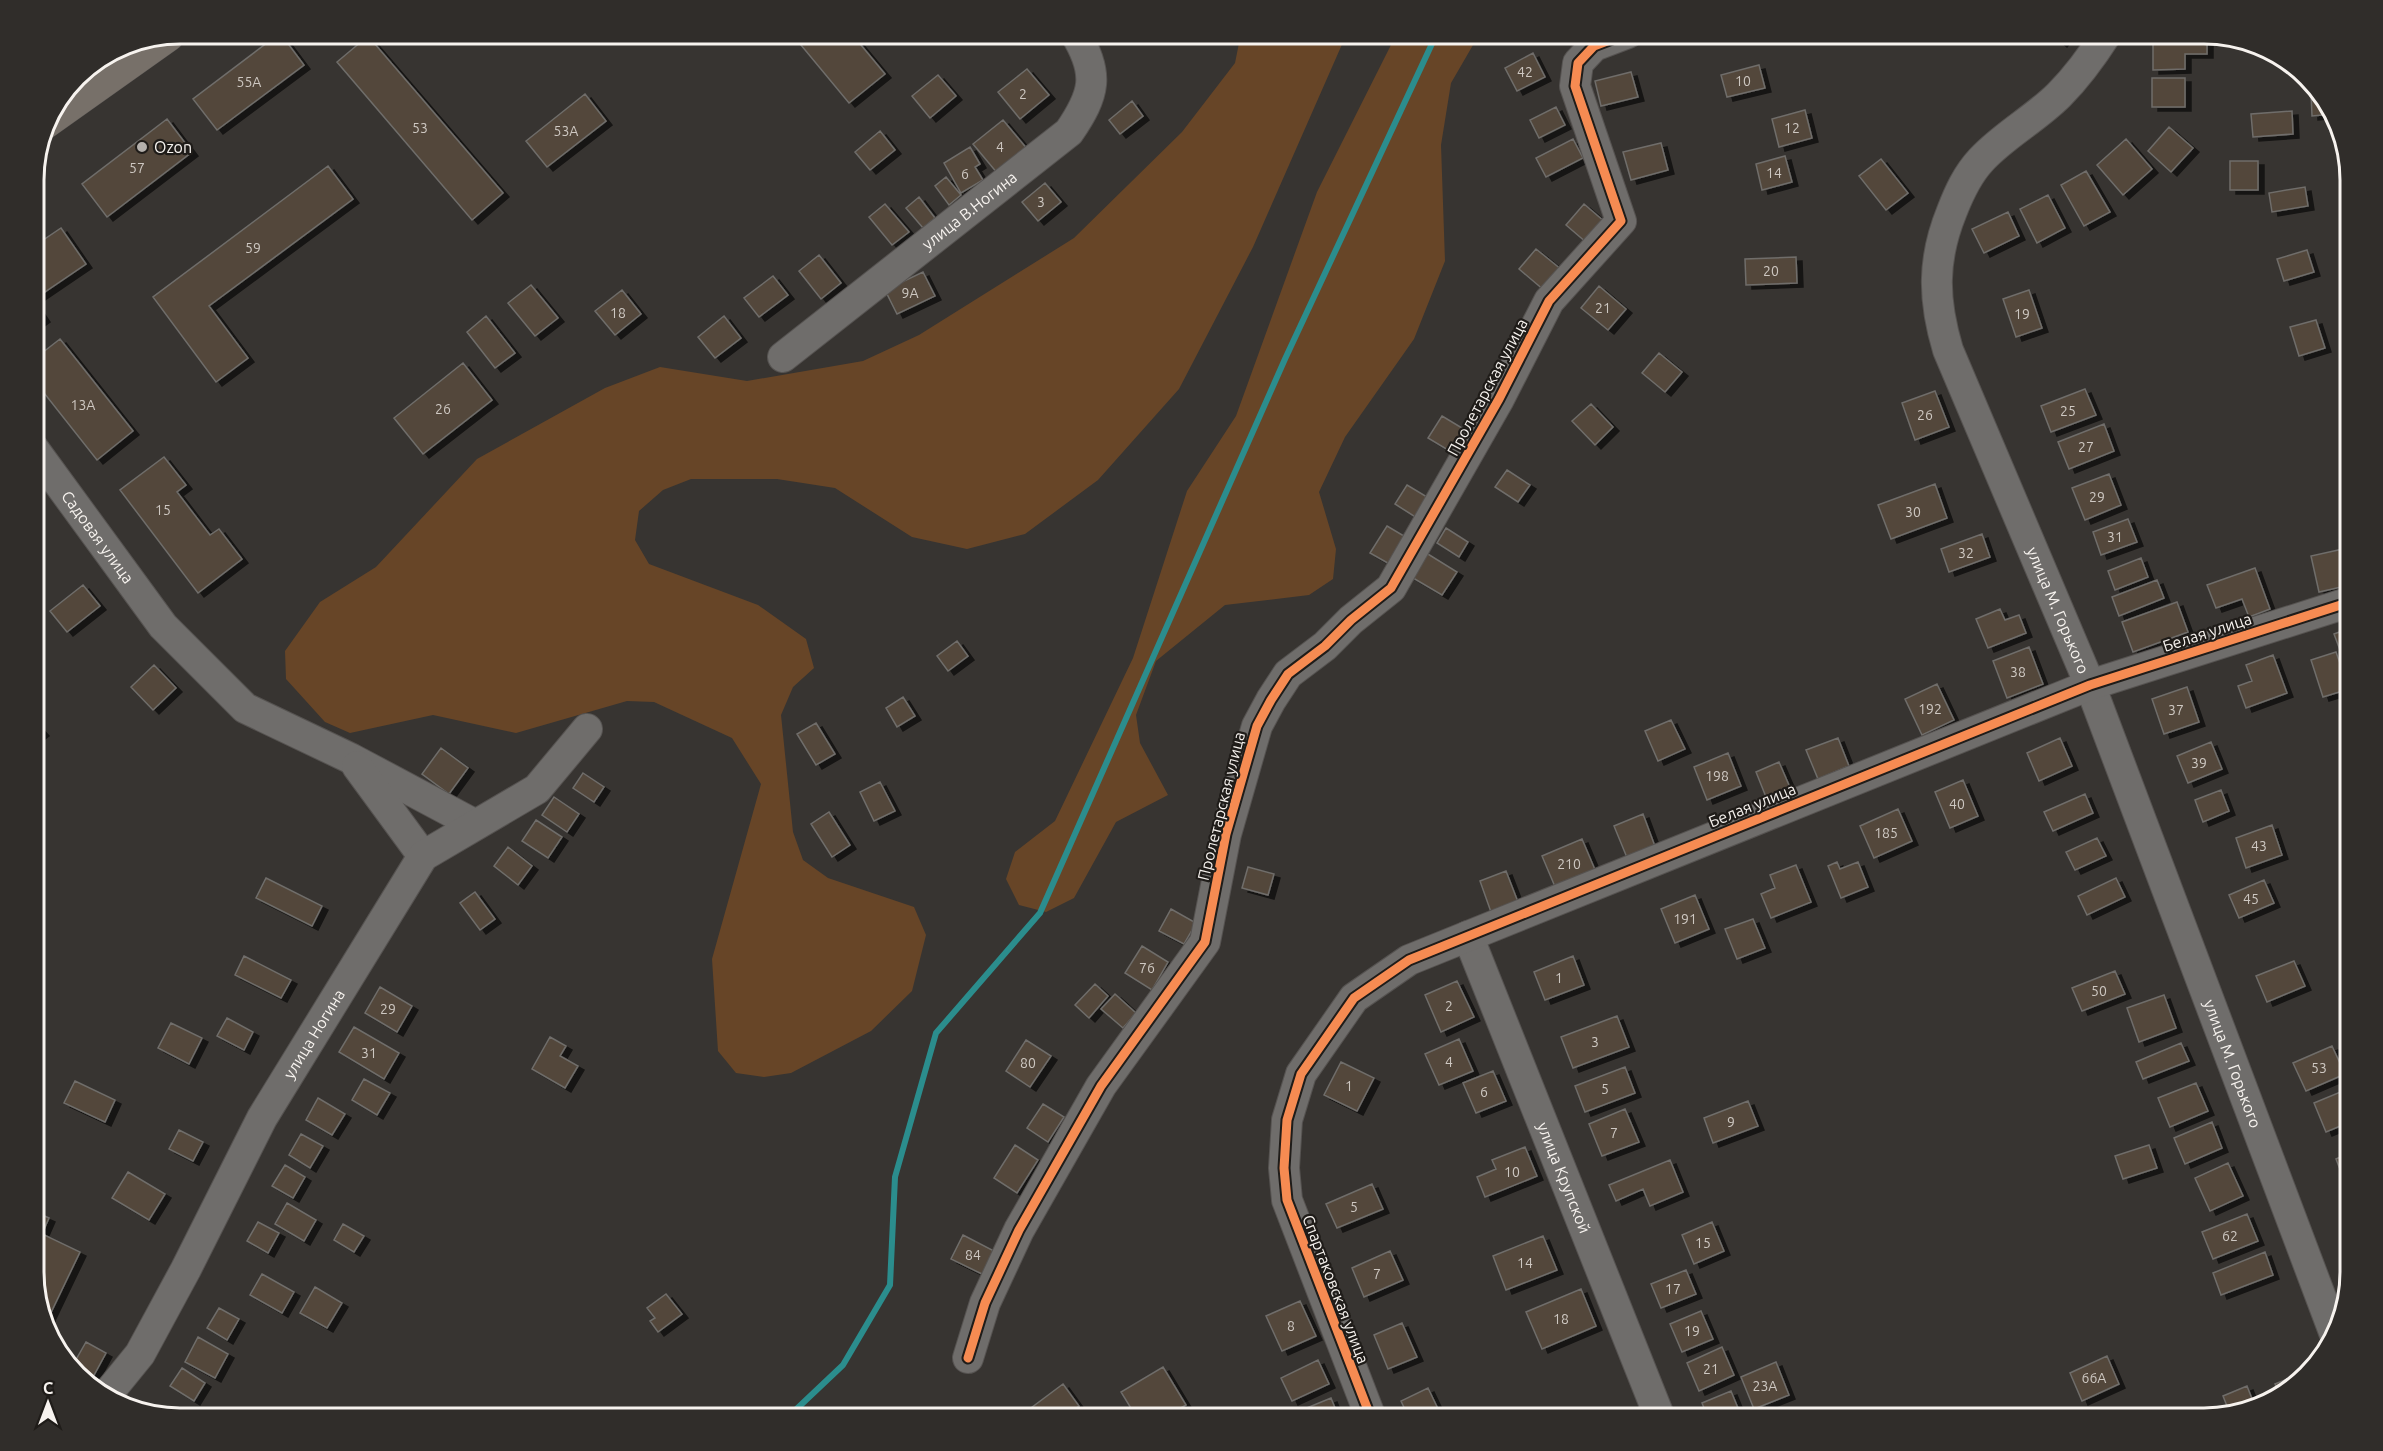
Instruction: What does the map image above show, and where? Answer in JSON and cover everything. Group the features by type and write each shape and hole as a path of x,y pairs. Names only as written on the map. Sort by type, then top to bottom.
{"main road":[{"path":"63,109 151,47"}],"street":[{"name":"улица В.Ногина","path":"783,357 1069,132 1083,112 1092,89 1088,58 1081,44"},
{"name":"Пролетарская улица","path":"968,1358 984,1303 1014,1240 1095,1096 1205,942 1226,834 1257,726 1271,700 1288,674 1325,646 1391,588 1499,399 1549,302 1621,221 1575,86 1578,63 1594,46 1599,44"},
{"name":"улица М. Горького","path":"2100,44 2058,95 1981,160 1961,188 1945,228 1937,257 1939,319 1948,350 2090,685 2330,1321"},
{"name":"Садовая улица","path":"44,463 163,626 245,708 352,759 474,824"},
{"name":"Белая улица","path":"1284,1168 1287,1120 1301,1074 1354,998 1409,960 2090,685 2339,605"},
{"name":"улица Ногина","path":"112,1389 140,1353 186,1269 262,1118 423,856 537,789 587,729"},
{"path":"352,759 423,856"},
{"name":"улица Крупской","path":"1468,936 1656,1408"},
{"name":"Спартаковская улица","path":"1284,1168 1287,1200 1293,1218 1367,1408"}],"shaded area":[{"path":"1239,44 1342,44 1253,247 1179,389 1098,480 1025,534 967,549 912,537 835,488 777,479 691,479 663,490 639,511 635,540 649,564 758,605 806,639 814,668 793,687 781,715 793,832 803,860 828,878 914,907 926,935 912,991 871,1031 791,1073 764,1077 736,1073 718,1051 712,959 761,784 732,738 654,702 627,701 516,733 433,715 350,733 325,722 286,679 285,651 320,602 376,567 477,459 605,388 660,367 747,381 863,361 919,335 1074,238 1182,132 1235,63"},
{"path":"1391,44 1474,44 1451,83 1441,145 1445,261 1414,339 1345,437 1319,492 1336,549 1333,579 1309,595 1225,605 1156,661 1136,715 1140,743 1168,795 1116,822 1074,898 1046,912 1019,905 1006,879 1015,852 1055,821 1133,658 1187,491 1236,416 1317,192"}],"building":[{"path":"266,44 288,44 304,65 217,130 193,99"},
{"path":"358,44 375,44 503,193 472,220 337,62"},
{"path":"800,44 860,44 885,74 849,103"},
{"path":"2153,44 2207,44 2207,54 2185,54 2185,69 2153,70"},
{"path":"1533,53 1545,77 1517,91 1505,68"},
{"path":"1759,65 1765,88 1727,97 1721,75"},
{"path":"1027,69 1049,95 1020,119 998,92"},
{"path":"1631,72 1638,97 1601,106 1595,81"},
{"path":"938,75 956,96 930,118 912,96"},
{"path":"2152,78 2185,78 2185,107 2152,107"},
{"path":"585,94 606,121 547,167 526,141"},
{"path":"2311,97 2322,115 2312,116"},
{"path":"1132,101 1143,116 1120,134 1109,120"},
{"path":"1556,107 1565,125 1539,138 1530,120"},
{"path":"1805,110 1812,138 1779,147 1772,119"},
{"path":"2292,111 2293,134 2253,137 2251,114"},
{"path":"167,119 192,152 107,217 82,184"},
{"path":"1003,120 1028,150 998,174 973,144"},
{"path":"2169,127 2193,148 2171,172 2148,151"},
{"path":"880,131 895,150 870,170 855,152"},
{"path":"1573,139 1583,158 1546,177 1536,158"},
{"path":"2126,139 2152,169 2123,195 2097,165"},
{"path":"1661,143 1668,170 1631,180 1623,152"},
{"path":"970,147 980,164 975,167 983,180 961,193 944,163"},
{"path":"1785,156 1792,182 1762,190 1756,164"},
{"path":"1881,159 1908,193 1886,210 1859,176"},
{"path":"2230,161 2258,161 2258,190 2230,190"},
{"path":"328,166 353,199 209,306 248,358 216,382 153,297"},
{"path":"2086,171 2110,212 2084,226 2061,185"},
{"path":"946,177 961,195 949,205 935,186"},
{"path":"1045,183 1061,202 1038,221 1022,202"},
{"path":"2305,187 2308,206 2272,212 2269,193"},
{"path":"2048,195 2065,228 2037,243 2020,209"},
{"path":"919,197 935,218 923,228 906,208"},
{"path":"885,204 909,232 892,245 869,217"},
{"path":"1584,204 1605,222 1587,243 1566,225"},
{"path":"2008,212 2019,236 1984,253 1972,229"},
{"path":"61,228 86,264 44,293 44,240"},
{"path":"1536,249 1562,270 1545,291 1519,269"},
{"path":"2307,250 2314,272 2284,281 2277,259"},
{"path":"819,255 841,283 821,299 799,271"},
{"path":"1796,257 1797,283 1746,285 1745,259"},
{"path":"923,272 935,296 897,314 885,290"},
{"path":"773,276 788,295 759,317 744,298"},
{"path":"531,285 558,318 535,336 508,303"},
{"path":"1599,286 1626,309 1608,330 1581,308"},
{"path":"622,290 641,314 615,335 595,311"},
{"path":"2029,290 2042,328 2016,337 2003,299"},
{"path":"486,316 515,353 495,368 467,332"},
{"path":"724,316 741,338 715,358 698,337"},
{"path":"2316,320 2325,348 2299,356 2290,327"},
{"path":"60,339 133,431 97,460 44,393 44,351"},
{"path":"1659,353 1682,372 1665,392 1642,373"},
{"path":"463,363 492,400 423,454 394,418"},
{"path":"2085,389 2096,415 2051,432 2041,406"},
{"path":"1935,391 1949,427 1915,440 1902,403"},
{"path":"1591,404 1613,427 1595,445 1572,421"},
{"path":"1442,416 1467,431 1453,453 1428,438"},
{"path":"2104,424 2114,451 2069,469 2058,442"},
{"path":"164,457 186,485 177,492 210,535 219,529 242,559 198,593 120,490"},
{"path":"1507,470 1530,485 1518,502 1495,487"},
{"path":"2109,474 2121,505 2085,520 2072,488"},
{"path":"1935,484 1947,518 1891,539 1878,505"},
{"path":"1407,485 1432,500 1420,520 1395,504"},
{"path":"2128,519 2137,542 2101,555 2093,532"},
{"path":"1387,526 1409,539 1393,566 1370,553"},
{"path":"1446,528 1468,542 1459,557 1437,543"},
{"path":"1982,534 1990,557 1949,572 1941,549"},
{"path":"2339,550 2339,587 2319,592 2311,556"},
{"path":"1423,551 1457,572 1442,595 1408,575"},
{"path":"2141,558 2148,577 2115,590 2108,571"},
{"path":"2255,568 2270,609 2249,617 2242,599 2216,608 2207,585"},
{"path":"2157,580 2164,598 2119,616 2112,597"},
{"path":"83,585 100,606 67,632 50,611"},
{"path":"2177,602 2188,632 2133,652 2122,622"},
{"path":"2000,609 2005,620 2019,615 2026,633 1988,648 1976,619"},
{"path":"2339,632 2339,648 2334,634"},
{"path":"957,641 968,656 948,671 937,656"},
{"path":"2029,647 2043,684 2007,698 1993,661"},
{"path":"2336,652 2339,662 2339,692 2323,697 2311,660"},
{"path":"2273,655 2287,693 2246,708 2238,686 2252,681 2246,665"},
{"path":"154,665 176,688 153,710 131,687"},
{"path":"1937,684 1954,720 1922,735 1905,699"},
{"path":"2187,687 2199,722 2164,734 2152,699"},
{"path":"903,697 915,716 897,727 886,708"},
{"path":"1671,720 1685,749 1658,761 1645,731"},
{"path":"816,723 835,754 816,765 797,734"},
{"path":"1838,738 1849,766 1818,779 1806,750"},
{"path":"2060,738 2072,766 2039,781 2027,753"},
{"path":"2211,742 2222,769 2188,783 2177,756"},
{"path":"441,748 468,768 449,794 422,774"},
{"path":"1728,753 1741,786 1707,800 1694,767"},
{"path":"1779,762 1792,792 1768,802 1756,772"},
{"path":"583,773 604,787 594,802 573,788"},
{"path":"1963,780 1978,816 1950,828 1935,792"},
{"path":"880,782 895,811 874,821 860,792"},
{"path":"2221,790 2229,811 2203,822 2195,800"},
{"path":"2085,794 2093,813 2053,831 2044,812"},
{"path":"554,797 579,814 567,832 542,815"},
{"path":"1898,809 1912,841 1874,858 1860,826"},
{"path":"829,812 850,845 832,857 811,824"},
{"path":"1643,814 1656,849 1628,860 1614,826"},
{"path":"536,820 562,837 548,858 522,841"},
{"path":"2272,825 2282,855 2246,868 2236,838"},
{"path":"2097,838 2106,856 2075,870 2066,852"},
{"path":"1582,839 1596,872 1556,889 1542,856"},
{"path":"508,847 532,866 518,885 494,866"},
{"path":"1837,862 1840,869 1858,862 1868,887 1841,898 1828,866"},
{"path":"1796,865 1811,902 1771,918 1761,894 1775,888 1770,875"},
{"path":"1248,867 1274,874 1268,895 1242,888"},
{"path":"1506,871 1518,902 1491,912 1480,881"},
{"path":"266,878 322,906 312,926 256,898"},
{"path":"2116,878 2125,897 2087,915 2078,896"},
{"path":"2264,880 2274,903 2239,918 2229,895"},
{"path":"475,892 495,919 480,930 460,903"},
{"path":"1695,895 1709,929 1675,943 1661,909"},
{"path":"1171,909 1196,923 1184,944 1159,931"},
{"path":"1753,919 1765,948 1737,959 1725,929"},
{"path":"1142,946 1168,962 1152,990 1125,973"},
{"path":"244,956 291,980 281,998 235,975"},
{"path":"1573,956 1584,985 1545,1000 1534,972"},
{"path":"2294,961 2305,986 2267,1002 2256,976"},
{"path":"2115,971 2125,994 2082,1011 2072,988"},
{"path":"1457,981 1474,1017 1441,1032 1425,995"},
{"path":"1095,984 1108,996 1089,1018 1075,1005"},
{"path":"380,987 412,1006 397,1032 365,1013"},
{"path":"1115,994 1136,1013 1123,1028 1101,1009"},
{"path":"2164,995 2176,1028 2139,1042 2127,1008"},
{"path":"1617,1016 1629,1047 1573,1068 1561,1037"},
{"path":"227,1018 253,1032 244,1050 217,1036"},
{"path":"171,1023 202,1038 189,1064 158,1048"},
{"path":"354,1027 399,1053 384,1079 339,1052"},
{"path":"550,1037 566,1046 560,1056 578,1066 565,1088 532,1069"},
{"path":"1459,1039 1473,1071 1439,1085 1425,1054"},
{"path":"1026,1040 1051,1056 1030,1087 1006,1071"},
{"path":"2181,1043 2189,1061 2143,1079 2136,1062"},
{"path":"2332,1046 2340,1063 2340,1076 2306,1091 2293,1063"},
{"path":"1341,1062 1374,1078 1357,1111 1324,1095"},
{"path":"1625,1067 1635,1093 1585,1112 1575,1086"},
{"path":"1493,1071 1506,1101 1476,1113 1463,1083"},
{"path":"364,1079 390,1093 377,1115 352,1100"},
{"path":"75,1081 115,1100 105,1122 64,1103"},
{"path":"2196,1083 2208,1111 2170,1127 2158,1098"},
{"path":"2340,1092 2340,1126 2326,1132 2314,1103"},
{"path":"318,1098 345,1114 332,1135 306,1120"},
{"path":"1748,1101 1758,1126 1713,1143 1704,1118"},
{"path":"1043,1104 1064,1117 1048,1142 1027,1128"},
{"path":"1625,1109 1639,1142 1602,1156 1589,1124"},
{"path":"2212,1122 2222,1148 2185,1164 2174,1138"},
{"path":"179,1130 203,1142 193,1161 169,1149"},
{"path":"301,1134 323,1146 310,1168 289,1155"},
{"path":"1015,1145 1038,1160 1017,1193 994,1178"},
{"path":"2149,1145 2157,1168 2123,1179 2115,1156"},
{"path":"1525,1147 1537,1176 1485,1197 1477,1177 1496,1169 1492,1160"},
{"path":"2340,1157 2340,1169 2336,1159"},
{"path":"1670,1160 1683,1192 1650,1206 1643,1189 1616,1201 1609,1185"},
{"path":"2228,1163 2243,1196 2210,1211 2195,1178"},
{"path":"285,1165 305,1177 293,1198 272,1186"},
{"path":"128,1172 165,1194 149,1220 112,1198"},
{"path":"1372,1184 1383,1209 1337,1228 1326,1204"},
{"path":"287,1203 316,1220 304,1241 275,1224"},
{"path":"2247,1214 2258,1241 2213,1259 2202,1232"},
{"path":"44,1216 49,1218 44,1229"},
{"path":"258,1222 279,1233 268,1253 247,1241"},
{"path":"1712,1222 1724,1251 1694,1264 1682,1235"},
{"path":"343,1224 364,1236 354,1252 334,1240"},
{"path":"44,1235 80,1252 51,1313 44,1280"},
{"path":"963,1235 994,1251 982,1274 951,1259"},
{"path":"1543,1236 1557,1270 1506,1290 1493,1256"},
{"path":"1390,1251 1403,1280 1364,1297 1352,1268"},
{"path":"2265,1252 2273,1275 2221,1295 2213,1273"},
{"path":"1686,1270 1696,1294 1661,1308 1651,1284"},
{"path":"262,1274 294,1292 282,1313 250,1295"},
{"path":"315,1287 342,1303 327,1328 300,1313"},
{"path":"1581,1289 1596,1326 1542,1349 1526,1312"},
{"path":"666,1294 682,1314 658,1332 650,1321 655,1318 647,1308"},
{"path":"1300,1301 1316,1336 1282,1351 1266,1316"},
{"path":"219,1308 239,1319 227,1340 207,1328"},
{"path":"1701,1311 1713,1339 1682,1352 1670,1324"},
{"path":"1402,1323 1417,1357 1388,1369 1374,1335"},
{"path":"198,1337 228,1354 215,1378 185,1362"},
{"path":"86,1342 106,1353 93,1376 76,1359"},
{"path":"1722,1347 1734,1375 1699,1391 1687,1363"},
{"path":"2107,1356 2119,1384 2082,1401 2070,1373"},
{"path":"1318,1360 1329,1384 1292,1401 1281,1378"},
{"path":"1776,1362 1789,1395 1754,1408 1741,1377"},
{"path":"1163,1367 1186,1405 1181,1408 1131,1408 1121,1392"},
{"path":"182,1368 205,1383 194,1401 170,1386"},
{"path":"1063,1384 1079,1406 1076,1408 1031,1408"},
{"path":"2247,1386 2252,1398 2227,1405 2223,1396"},
{"path":"1428,1388 1438,1408 1404,1408 1401,1401"},
{"path":"1731,1391 1738,1408 1704,1408 1702,1403"},
{"path":"1331,1398 1335,1408 1307,1408"}],"waterway":[{"path":"798,1408 843,1365 890,1285 895,1177 936,1033 1040,913 1285,359 1432,44"}],"cycle path":[{"path":"968,1358 985,1303 1019,1230 1101,1086 1205,942 1226,834 1257,726 1271,700 1288,674 1325,646 1351,620 1391,588 1499,399 1549,301 1621,221 1575,86 1578,63 1594,46 1599,44"},
{"path":"1367,1408 1287,1200 1284,1168 1287,1120 1301,1074 1354,998 1409,960 2090,685 2339,605"}],"place":[{"name":"Ozon","path":"142,147"}]}
